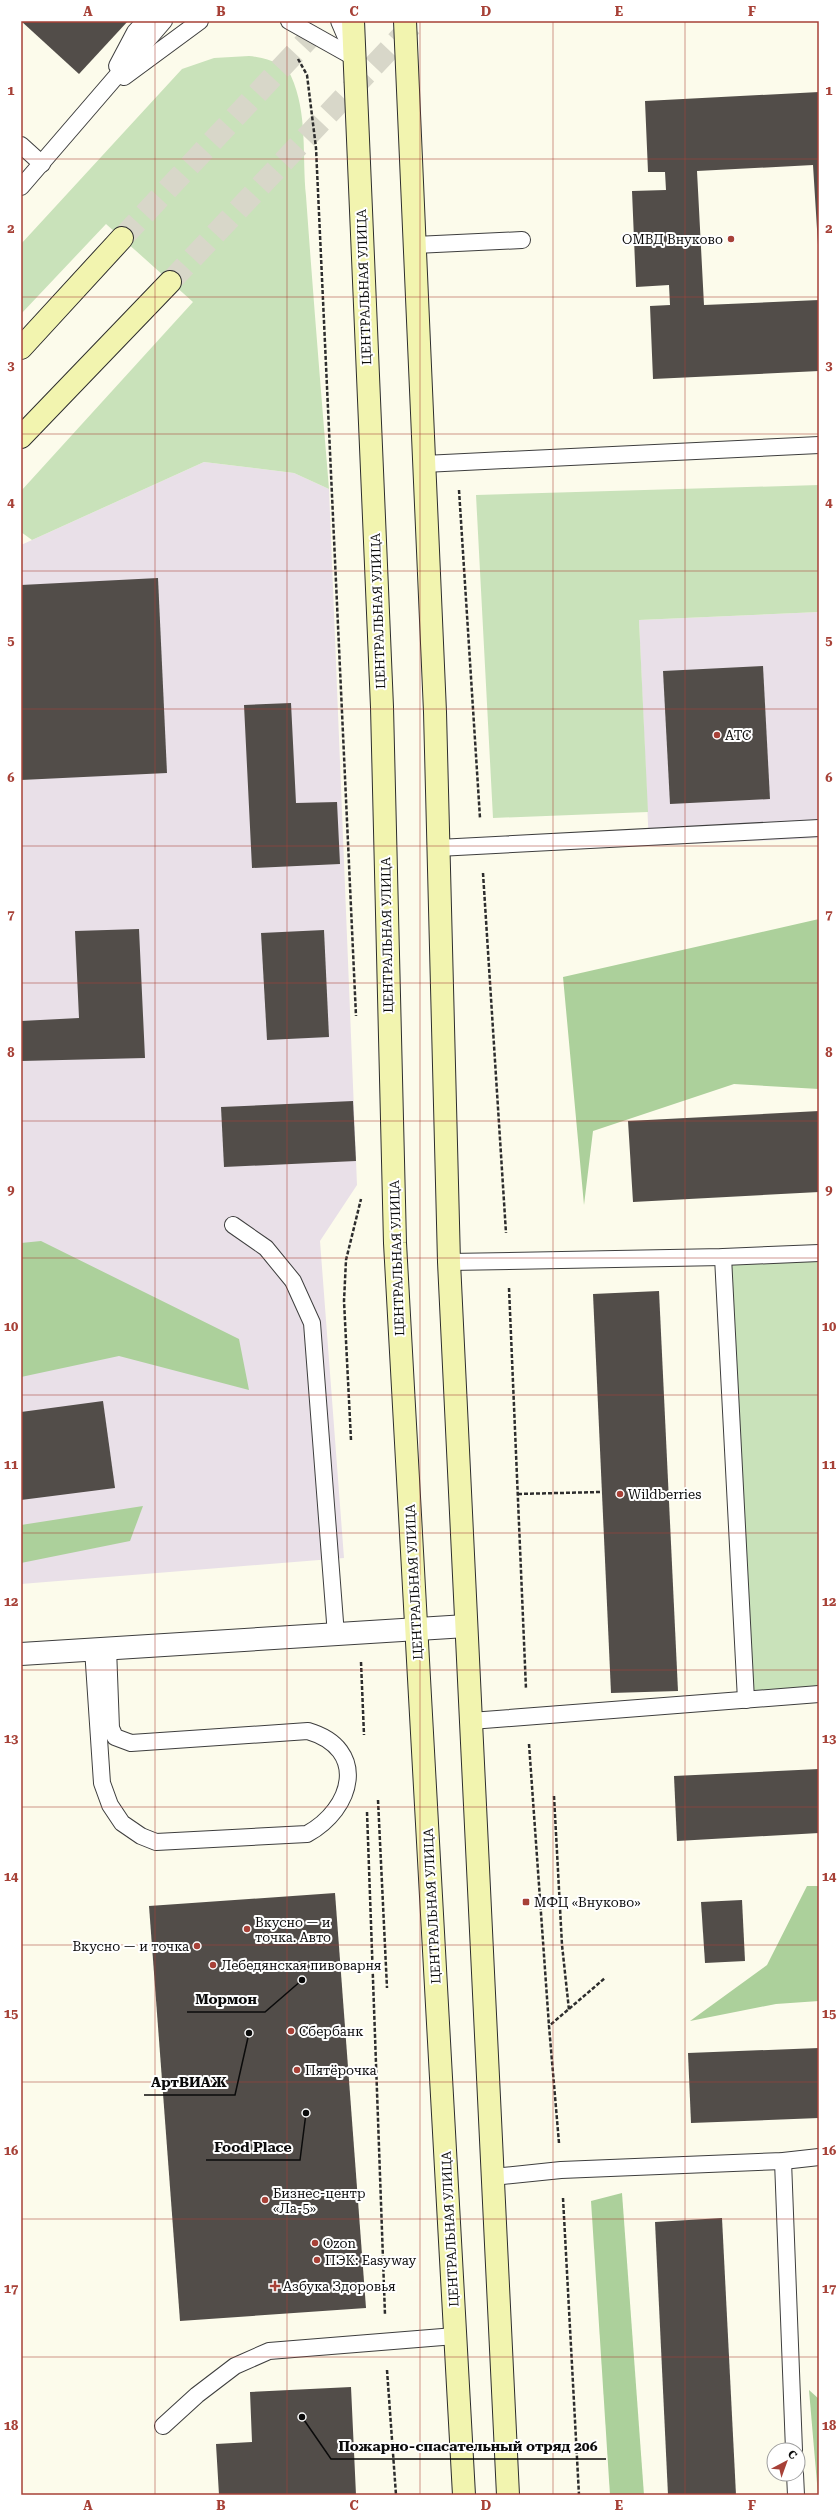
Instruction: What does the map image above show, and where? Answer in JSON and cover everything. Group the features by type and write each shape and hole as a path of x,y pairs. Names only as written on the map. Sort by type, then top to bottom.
{"main road":[{"name":"ЦЕНТРАЛЬНАЯ УЛИЦА","path":"353,21 382,707 395,1243 464,2495"},
{"path":"405,21 424,464 438,848 449,1262 508,2495"},
{"path":"21,348 122,238"},
{"path":"21,437 170,282"}],"street":[{"path":"21,1654 466,1626"}],"lane":[{"path":"104,92 135,32 145,21"},
{"path":"21,187 164,21"},
{"path":"104,92 200,21"},
{"path":"289,21 355,58"},
{"path":"339,21 355,58"},
{"path":"21,145 42,164"},
{"path":"415,246 522,240"},
{"path":"424,464 458,464 819,445"},
{"path":"438,848 481,847 819,828"},
{"path":"234,1225 266,1248 293,1281 312,1323 336,1635"},
{"path":"449,1262 723,1257 819,1252"},
{"path":"723,1257 746,1700"},
{"path":"100,1649 111,1728 115,1737 131,1743 308,1731 324,1736 341,1753 348,1771 347,1788 337,1808 323,1826 307,1834 156,1842 141,1836 122,1822 110,1805 102,1783 100,1649"},
{"path":"471,1722 819,1694"},
{"path":"493,2177 561,2170 783,2161 819,2157"},
{"path":"783,2161 794,2442"},
{"path":"163,2426 216,2380 252,2357 269,2351 455,2336"},
{"path":"795,2482 796,2495"}],"path":[{"path":"295,54 307,75 316,148 357,1021"},
{"path":"458,464 481,847"},
{"path":"351,1446 344,1301 346,1260 363,1194"},
{"path":"518,1494 600,1492"},
{"path":"360,1633 364,1737"},
{"path":"527,1717 561,2170 579,2495"},
{"path":"554,1796 562,1945 569,2010"},
{"path":"378,1800 388,1988"},
{"path":"366,1808 386,2342 396,2495"},
{"path":"549,2026 605,1978"}],"shaded area":[{"path":"204,462 294,473 329,489 357,1185 320,1241 344,1558 21,1584 21,545"},
{"path":"819,612 819,838 649,846 639,620"}],"green space":[{"path":"249,56 279,64 288,71 296,90 300,105 329,489 294,473 204,462 32,540 21,532 21,491 193,302 106,224 21,314 21,244 182,69 214,58"},
{"path":"819,485 819,612 639,620 648,812 493,818 476,495"},
{"path":"819,919 819,1089 734,1084 593,1131 584,1205 563,977"},
{"path":"41,1241 239,1339 249,1390 119,1356 21,1377 21,1243"},
{"path":"819,1253 819,1694 746,1700 723,1257"},
{"path":"143,1506 130,1541 21,1563 21,1525"},
{"path":"807,1886 819,1886 819,2001 776,2004 690,2021 767,1965"},
{"path":"622,2193 644,2495 610,2495 591,2201"},
{"path":"809,2390 819,2399 819,2495 818,2495"}],"building":[{"path":"21,21 128,21 79,74"},
{"path":"819,92 819,261 813,165 697,171 704,305 819,300 819,371 653,379 650,306 670,305 669,285 636,287 632,191 666,190 665,172 648,172 645,101"},
{"path":"158,578 167,773 21,780 21,585"},
{"name":"АТС","path":"763,666 770,799 670,804 663,671"},
{"path":"291,703 296,803 337,802 340,864 252,868 244,705"},
{"path":"139,929 145,1058 21,1061 21,1021 79,1018 75,931"},
{"path":"324,930 329,1037 267,1040 261,933"},
{"path":"353,1101 356,1161 224,1167 221,1107"},
{"path":"819,1111 819,1192 633,1202 628,1121"},
{"path":"659,1291 678,1691 611,1693 593,1294"},
{"path":"103,1401 115,1488 21,1500 21,1412"},
{"path":"819,1769 819,1833 677,1841 674,1776"},
{"name":"Бизнес-центр «Ла-5»","path":"335,1893 366,2308 180,2321 149,1906"},
{"path":"742,1900 745,1961 705,1963 701,1902"},
{"path":"819,2048 819,2118 691,2123 688,2053"},
{"path":"722,2218 736,2495 668,2495 655,2222"},
{"path":"351,2387 356,2495 219,2495 216,2444 252,2442 250,2392"}],"tunnel":[{"path":"122,238 325,21"},
{"path":"170,282 415,22"}],"place":[{"name":"ОМВД Внуково","path":"731,239"},
{"name":"АТС","path":"717,735"},
{"name":"Wildberries","path":"620,1494"},
{"name":"МФЦ «Внуково»","path":"526,1902"},
{"name":"Вкусно — и точка. Авто","path":"247,1929"},
{"name":"Вкусно — и точка","path":"197,1946"},
{"name":"Лебедянская пивоварня","path":"213,1965"},
{"name":"Мормон","path":"302,1980"},
{"name":"Сбербанк","path":"291,2031"},
{"name":"АртВИАЖ","path":"249,2033"},
{"name":"Пятёрочка","path":"297,2070"},
{"name":"Food Place","path":"306,2113"},
{"name":"Бизнес-центр «Ла-5»","path":"265,2200"},
{"name":"Ozon","path":"315,2243"},
{"name":"ПЭК: Easyway","path":"317,2260"},
{"name":"Азбука Здоровья","path":"275,2286"},
{"name":"Пожарно-спасательный отряд 206","path":"302,2417"}]}
